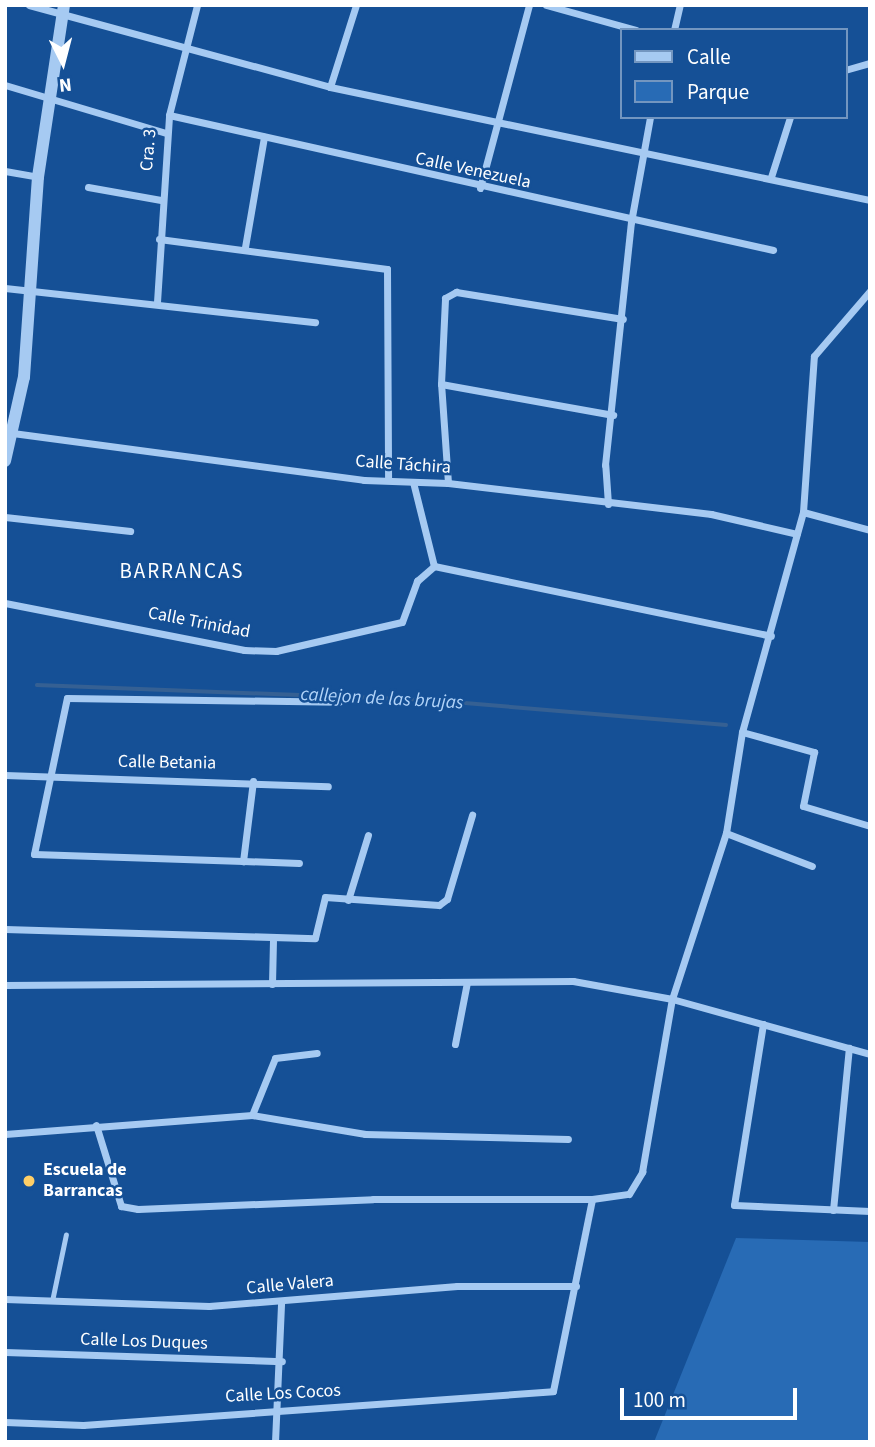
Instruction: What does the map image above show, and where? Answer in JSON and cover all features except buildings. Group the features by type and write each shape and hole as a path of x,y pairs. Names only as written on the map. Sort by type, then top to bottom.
{"street":[{"path":"29,5 64,11 185,50 330,87 495,124 771,177 870,200"},
{"name":"Cra. 3","path":"157,302 166,132 197,5"},
{"path":"330,87 356,5"},
{"path":"480,188 529,5"},
{"path":"546,5 629,28"},
{"path":"674,28 680,5"},
{"path":"5,461 8,432 24,377 28,287 38,177 64,11"},
{"path":"847,69 870,63"},
{"path":"5,85 51,101 166,132"},
{"name":"Calle Venezuela","path":"169,115 631,222 773,250"},
{"path":"608,503 613,415 631,222 641,152 649,119"},
{"path":"771,177 789,119"},
{"path":"245,247 264,137"},
{"path":"5,172 38,177"},
{"path":"88,187 161,200"},
{"path":"159,239 245,247 387,269 388,480"},
{"path":"5,288 28,287 315,322"},
{"path":"96,1125 121,1206 138,1209 373,1199 592,1199 638,1187 672,999 726,833 743,732 803,512 814,356 870,291"},
{"path":"448,482 440,384 449,294 623,319"},
{"path":"440,384 613,415"},
{"name":"Calle Táchira","path":"8,432 388,480 448,482 710,513 797,534"},
{"path":"413,482 435,566 771,636"},
{"path":"803,512 870,530"},
{"path":"5,517 130,531"},
{"name":"Calle Trinidad","path":"5,603 244,650 276,651 402,622 417,581 435,566"},
{"path":"299,863 40,857 32,846 53,778 62,708 67,698 79,694 339,702"},
{"path":"743,732 814,752 803,806 870,826"},
{"name":"Calle Betania","path":"5,775 253,781 328,786"},
{"path":"243,862 253,781"},
{"path":"5,929 273,941 319,937 323,897 439,905 447,899 472,816"},
{"path":"726,833 812,866"},
{"path":"348,900 368,835"},
{"path":"272,984 273,941"},
{"path":"5,985 573,981 672,999 870,1054"},
{"path":"455,1044 467,982"},
{"path":"763,1024 734,1205 870,1211"},
{"path":"833,1210 849,1048"},
{"path":"253,1115 275,1058 317,1053"},
{"path":"5,1135 96,1125 253,1115 365,1134 568,1139"},
{"path":"576,1286 592,1199"},
{"name":"Calle Valera","path":"5,1298 281,1304 457,1286 576,1286"},
{"name":"Calle Los Cocos","path":"5,1423 83,1425 280,1408 544,1394 558,1383 576,1286"},
{"path":"275,1442 280,1408 281,1304"},
{"name":"Calle Los Duques","path":"5,1352 282,1361"}],"lane":[{"path":"52,1301 66,1234"}],"green space":[{"path":"736,1238 870,1242 870,1442 654,1442"}],"waterway":[{"name":"callejon de las brujas","path":"37,685 429,700 726,725"}],"place":[{"name":"Escuela de Barrancas","path":"29,1181"}],"district":[{"name":"BARRANCAS","path":"182,571"}]}
